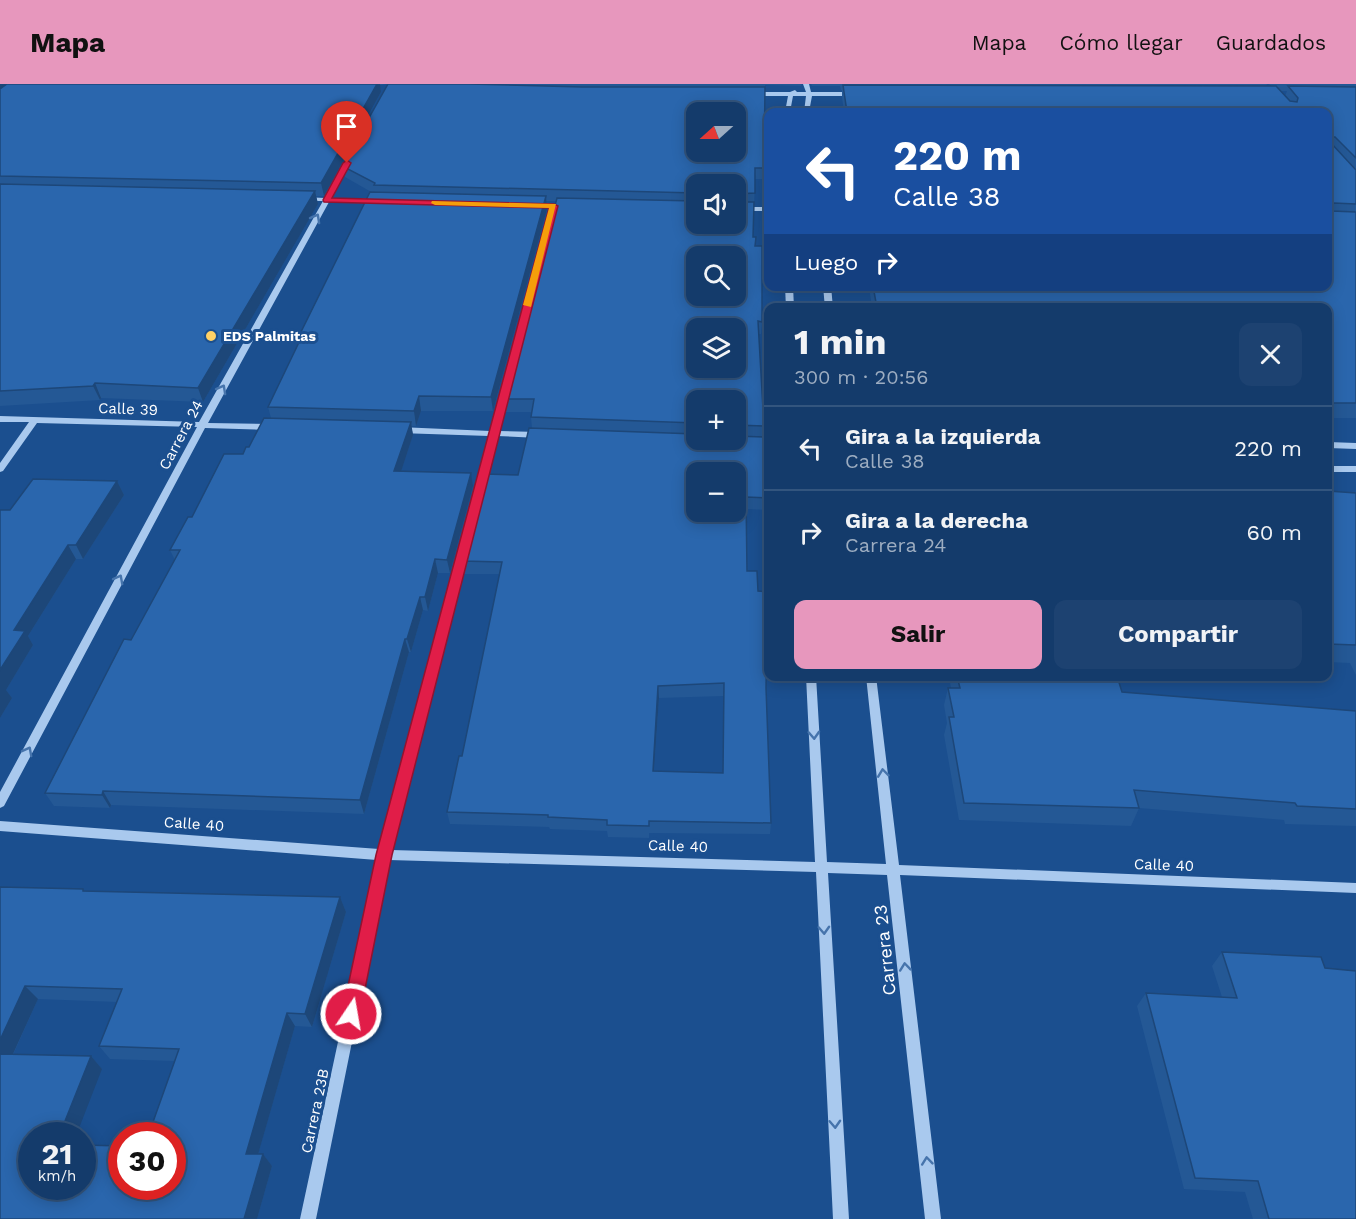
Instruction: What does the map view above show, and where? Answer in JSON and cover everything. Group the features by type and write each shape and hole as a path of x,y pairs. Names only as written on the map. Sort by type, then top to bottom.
{"street":[{"path":"788,108 791,94 806,86 809,94 807,108"},
{"path":"744,93 868,94"},
{"name":"Carrera 24","path":"0,803 202,425 355,149"},
{"path":"293,199 386,202"},
{"name":"Carrera 23B","path":"308,1219 384,855 553,206"},
{"path":"746,209 764,209"},
{"name":"Calle 39","path":"0,419 284,427"},
{"path":"0,469 35,420"},
{"path":"389,430 552,435"},
{"path":"747,442 764,442"},
{"path":"1332,445 1356,446"},
{"path":"1332,469 1356,469"},
{"path":"811,681 841,1219"},
{"name":"Carrera 23","path":"872,681 933,1219"},
{"name":"Calle 40","path":"0,826 384,855 820,867 1356,888"}],"building":[{"path":"7,84 377,84 321,183 0,176 0,89"},
{"path":"388,84 765,87 764,168 755,168 755,193 746,193 746,174 686,174 686,193 374,185 375,183 342,166"},
{"path":"843,85 1276,86 1290,101 1297,102 1298,98 1288,86 1356,87 1356,158 1335,137 1332,137 1332,108 846,108"},
{"path":"1332,144 1356,170 1356,204 1334,203 1332,206"},
{"path":"0,184 315,191 198,388 95,383 93,386 0,391"},
{"path":"370,192 546,196 491,397 419,396 414,411 268,407 302,336 299,336"},
{"path":"557,198 686,201 686,234 746,234 746,202 754,202 753,237 756,237 755,246 762,246 762,322 758,321 764,426 746,425 746,390 686,390 686,423 531,417 534,399 505,399"},
{"path":"1332,211 1356,212 1356,403 1332,401 1332,303 876,303 874,291 1332,291"},
{"path":"264,418 411,422 394,471 471,473 447,560 435,559 425,597 420,597 407,639 405,639 360,800 103,791 102,795 45,793 124,639 131,640 180,550 170,550 188,517 192,517 224,454 243,454"},
{"path":"529,428 686,434 686,450 746,450 746,436 764,437 764,498 746,497 747,571 757,571 758,591 764,592 764,681 766,681 771,823 649,821 649,826 607,825 607,820 548,817 548,815 447,812 459,756 462,756 502,562 462,561 484,474 518,475","holes":["724,683 723,773 653,771 658,686"]},
{"path":"33,479 117,481 76,545 68,545 14,630 25,631 0,670 0,510 10,510"},
{"path":"1332,491 1356,493 1356,645 1332,644"},
{"path":"958,681 1119,681 1122,692 1356,711 1356,809 1297,806 1295,803 1134,790 1139,808 964,803 949,717 954,717 948,688 960,688"},
{"path":"0,887 340,897 305,1014 287,1013 246,1154 263,1154 244,1219 0,1219 0,1054 91,1056 65,1122 18,1122 18,1200 96,1200 96,1145 108,1146 108,1200 186,1200 186,1122 153,1122 179,1049 99,1046 122,989 25,986 0,1040"},
{"path":"1222,952 1321,957 1325,968 1356,971 1356,1219 1269,1219 1258,1181 1195,1178 1146,993 1237,998"}],"slow traffic":[{"path":"435,203 554,206 528,305"}],"place":[{"name":"EDS Palmitas","path":"211,336"}],"route":[{"path":"347,163 327,200 554,206 384,855 351,1014"}]}
